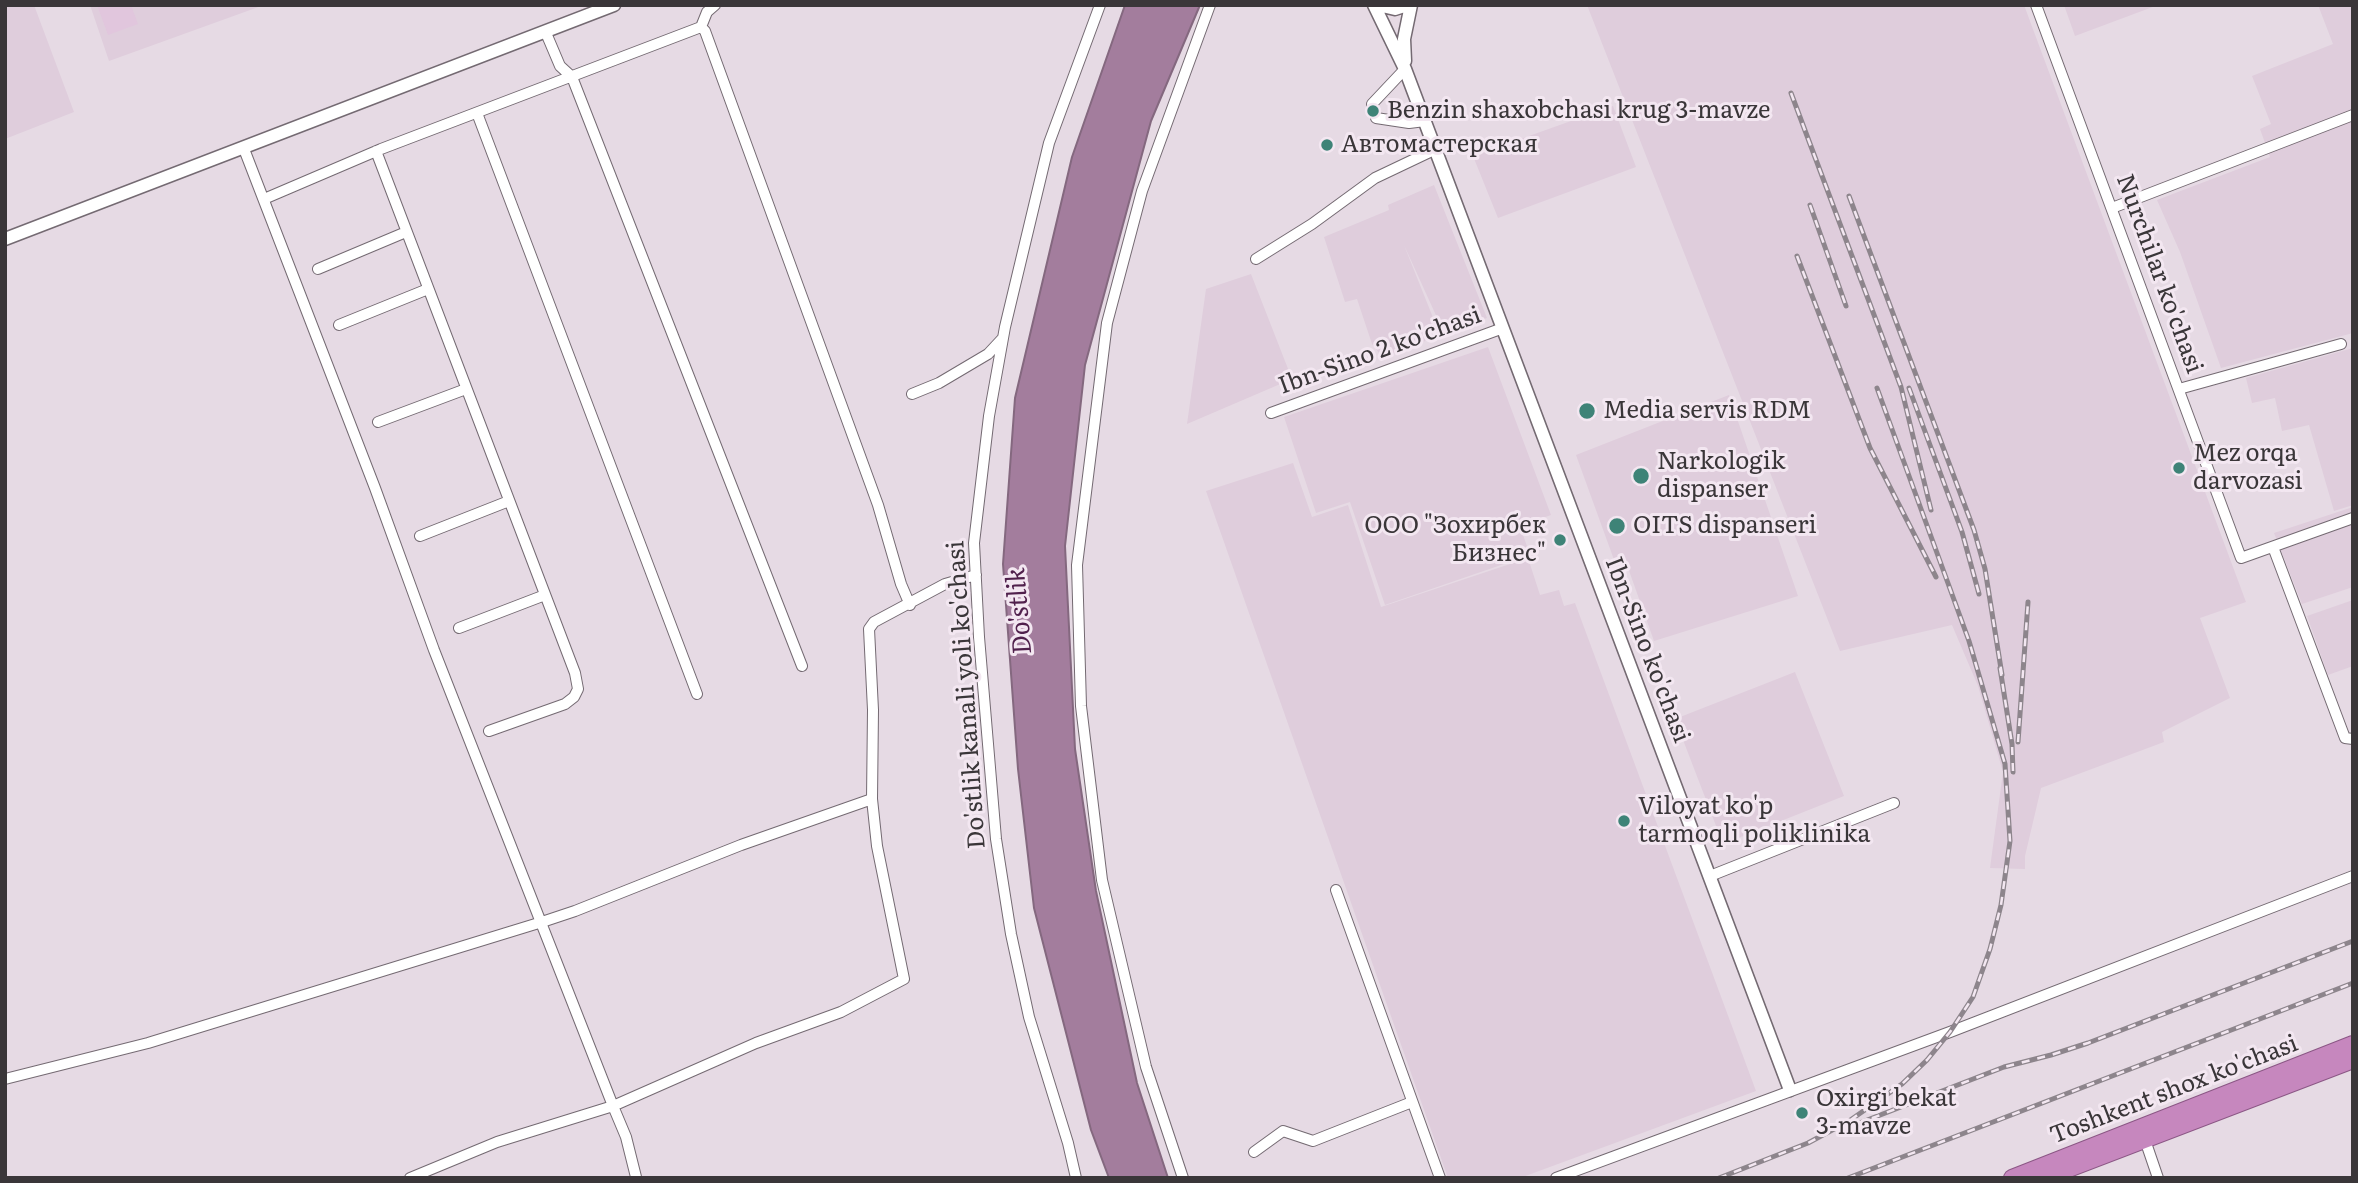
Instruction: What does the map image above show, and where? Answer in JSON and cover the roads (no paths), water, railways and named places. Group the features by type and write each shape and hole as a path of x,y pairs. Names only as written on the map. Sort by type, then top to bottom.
{"highway":[{"name":"Toshkent shox ko'chasi","path":"2012,1178 2353,1044"},
{"name":"Toshkent shox ko'chasi","path":"2045,1178 2353,1060"}],"main road":[{"path":"5,239 614,5"},
{"path":"1376,5 1395,9 1409,5 1404,39 1405,69"},
{"name":"Ibn-Sino ko'chasi","path":"1376,5 1426,121 1790,1090"}],"street":[{"path":"264,199 376,151 701,27 707,12 715,5"},
{"name":"Do'stlik kanali yoli ko'chasi","path":"1076,1178 1068,1143 1029,1017 1002,880 996,839 974,543 989,416 1003,339 1049,143 1100,5"},
{"path":"1182,1178 1146,1067 1102,880 1081,706 1077,565 1107,323 1142,191 1210,5"},
{"name":"Nurchilar ko'chasi","path":"2036,5 2241,558 2273,547"},
{"path":"701,27 705,31 878,505 909,605"},
{"path":"546,33 560,66 572,77 802,666"},
{"path":"1372,104 1405,69"},
{"path":"477,113 697,694"},
{"path":"2112,208 2353,115"},
{"path":"1376,118 1409,123 1426,121"},
{"path":"244,149 434,650 626,1137 636,1177"},
{"path":"1256,259 1312,224 1375,178 1436,149"},
{"path":"376,151 575,673 578,689 574,697 565,704 489,731"},
{"path":"318,269 406,232"},
{"path":"339,325 428,289"},
{"name":"Ibn-Sino 2 ko'chasi","path":"1272,413 1503,328"},
{"path":"912,394 939,383 988,354 1003,339"},
{"path":"2179,389 2341,344"},
{"path":"378,422 466,389"},
{"path":"420,536 509,501"},
{"path":"2353,518 2273,547 2345,738 2353,739"},
{"path":"410,1178 497,1142 613,1106 756,1043 841,1013 904,979 877,846 872,799 873,709 869,629 874,622 946,584 976,575"},
{"path":"459,628 545,595"},
{"path":"5,1079 148,1043 542,922 741,845 872,799"},
{"path":"1710,876 1894,803"},
{"path":"1556,1178 1950,1032 2353,876"},
{"path":"1336,890 1440,1178"},
{"path":"1254,1152 1283,1131 1313,1141 1412,1102"},
{"path":"2145,1140 2158,1178"}],"water":[{"name":"Do'stlik","path":"1125,5 1200,5 1151,121 1085,365 1065,546 1075,749 1096,891 1137,1083 1168,1178 1109,1178 1091,1130 1034,908 1018,769 1003,564 1015,398 1072,157"}],"railway":[{"path":"1791,93 1901,387 1931,510"},
{"path":"1849,196 1974,530 1985,569 2002,675"},
{"path":"1810,205 1846,306"},
{"path":"1797,256 1870,448 1936,577"},
{"path":"1719,1178 1808,1143 1849,1121 1902,1084 1927,1060 1973,997 1990,949 2001,905 2010,841 2005,764 1969,641 1877,388"},
{"path":"1909,388 1962,532 1979,594"},
{"path":"2018,742 2028,602"},
{"path":"2000,668 2012,744 2013,772"},
{"path":"1857,1124 2004,1067 2088,1043 2353,941"},
{"path":"1848,1178 2353,983"}],"place":[{"name":"Benzin shaxobchasi krug 3-mavze","path":"1373,111"},
{"name":"Автомастерская","path":"1327,145"},
{"name":"Media servis RDM","path":"1587,411"},
{"name":"Mez orqa darvozasi","path":"2179,468"},
{"name":"Narkologik dispanser","path":"1641,476"},
{"name":"OITS dispanseri","path":"1617,526"},
{"name":"ООО \"Зохирбек Бизнес\"","path":"1560,540"},
{"name":"Viloyat ko'p tarmoqli poliklinika","path":"1624,821"},
{"name":"Oxirgi bekat 3-mavze","path":"1802,1113"}]}
